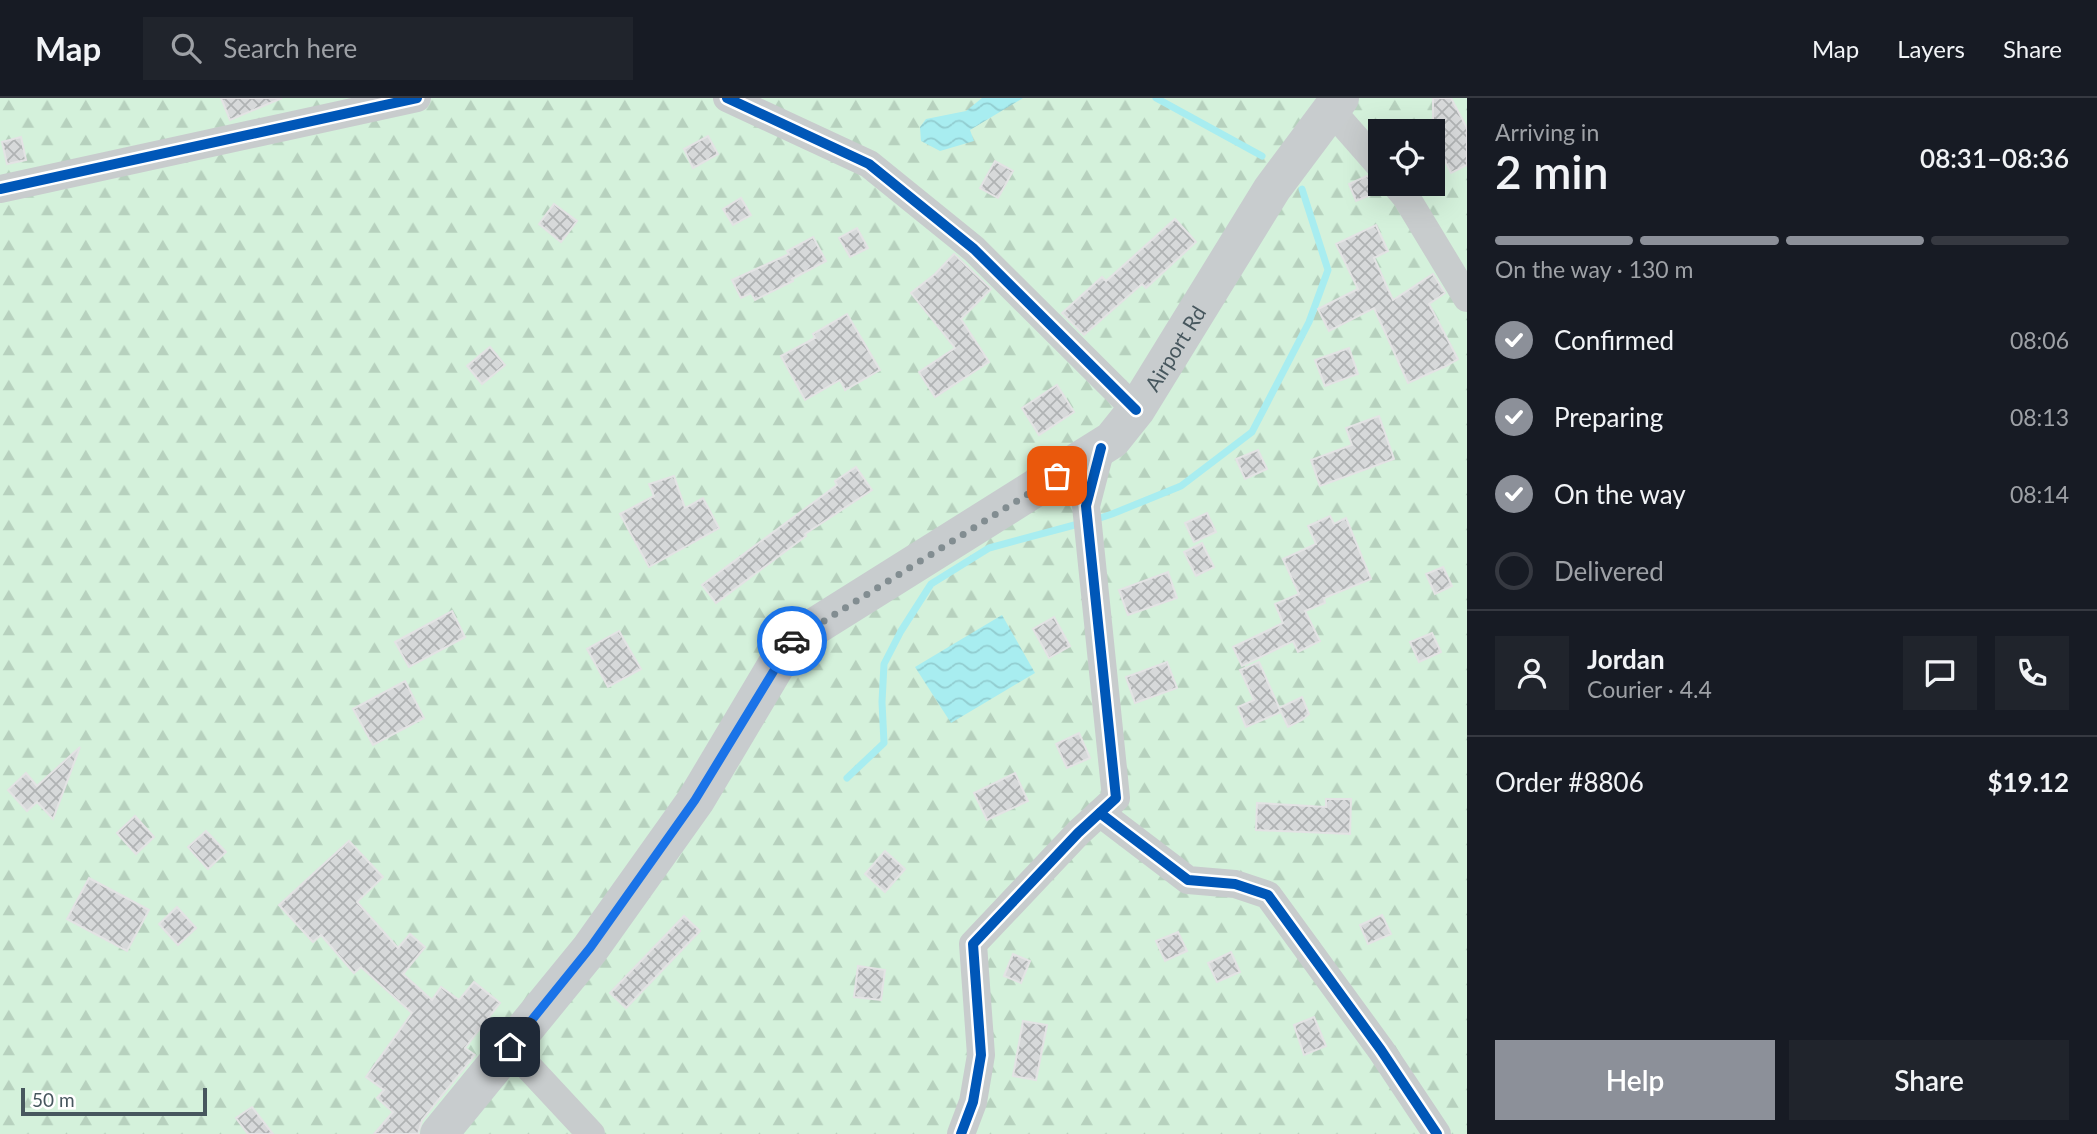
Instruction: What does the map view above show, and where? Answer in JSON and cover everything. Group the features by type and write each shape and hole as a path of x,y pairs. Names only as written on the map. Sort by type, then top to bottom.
{"main road":[{"name":"Airport Rd","path":"439,1134 590,948 695,800 790,642 1112,440 1136,410 1272,189 1336,104"}],"street":[{"path":"0,189 417,98"},
{"path":"727,98 869,164 974,249 1136,410"},
{"path":"1336,104 1368,149"},
{"path":"1405,196 1467,298"},
{"path":"961,1134 973,1102 981,1055 973,944 1078,833 1116,798 1086,506 1101,448"},
{"path":"1100,813 1188,880 1235,884 1268,895 1381,1051 1437,1134"},
{"path":"510,1047 591,1134"}],"green space":[{"path":"0,98 1467,98 1467,1134 0,1134"}],"water":[{"path":"982,98 1023,98 970,130 974,141 940,151 921,141 920,127 926,119 966,111"},
{"path":"1002,615 1035,673 951,723 915,667"}],"building":[{"path":"221,98 282,98 230,120"},
{"path":"1433,98 1451,98 1467,128 1467,165 1451,173 1445,161 1445,119 1433,119"},
{"path":"708,136 718,154 693,168 684,149"},
{"path":"21,137 26,160 7,164 2,142"},
{"path":"995,161 1013,171 998,198 980,188"},
{"path":"1367,176 1368,196 1356,201 1349,184"},
{"path":"741,198 751,215 733,225 723,209"},
{"path":"554,204 577,221 561,242 539,224"},
{"path":"1175,219 1196,242 1146,288 1142,284 1084,335 1062,313 1102,277 1106,281"},
{"path":"1376,225 1388,251 1374,258 1393,300 1433,274 1445,293 1429,304 1458,359 1408,383 1374,308 1329,331 1318,309 1358,289 1336,244"},
{"path":"857,228 868,248 850,257 839,238"},
{"path":"813,237 826,261 755,300 751,293 741,298 732,280 789,254 787,251"},
{"path":"954,254 991,289 961,319 989,362 935,397 919,372 955,348 911,293"},
{"path":"847,314 880,370 845,390 840,380 805,400 781,356 815,338 813,334"},
{"path":"490,347 505,365 482,384 467,366"},
{"path":"1349,348 1358,374 1325,386 1315,360"},
{"path":"1057,385 1074,412 1039,435 1022,408"},
{"path":"1379,416 1394,459 1320,486 1311,460 1352,445 1346,428"},
{"path":"1258,450 1267,469 1245,479 1236,459"},
{"path":"856,467 872,490 805,534 806,536 716,603 702,585 837,485 835,481"},
{"path":"674,476 685,508 703,498 719,528 649,567 620,514 654,496 649,484"},
{"path":"1207,513 1216,532 1194,542 1185,523"},
{"path":"1330,516 1334,524 1346,518 1371,579 1324,598 1325,603 1305,611 1320,641 1298,652 1293,641 1242,666 1233,647 1283,623 1275,604 1299,594 1283,559 1316,544 1308,526"},
{"path":"1202,543 1214,567 1196,576 1184,552"},
{"path":"1443,567 1452,586 1435,594 1426,574"},
{"path":"1168,572 1177,598 1128,615 1119,590"},
{"path":"452,611 465,637 409,667 395,642"},
{"path":"1054,617 1070,646 1049,658 1033,629"},
{"path":"619,631 641,669 608,687 587,649"},
{"path":"1432,633 1441,652 1419,662 1410,642"},
{"path":"1167,662 1177,688 1135,703 1126,677"},
{"path":"1259,662 1281,712 1246,727 1238,707 1254,700 1240,670"},
{"path":"405,681 424,718 373,745 353,709"},
{"path":"1302,697 1309,714 1288,727 1279,708"},
{"path":"1079,733 1090,758 1067,768 1056,744"},
{"path":"80,747 53,819 37,802 27,811 8,790 26,773 37,786"},
{"path":"1015,773 1028,801 987,820 974,793"},
{"path":"1326,799 1351,799 1350,834 1256,830 1257,803 1326,807"},
{"path":"135,816 154,837 136,854 117,833"},
{"path":"206,831 226,852 208,869 188,847"},
{"path":"349,841 383,877 357,902 398,948 410,934 425,947 403,974 432,1000 441,987 459,1000 474,982 500,1003 465,1048 475,1055 422,1120 418,1134 374,1134 393,1112 377,1098 384,1090 366,1077 412,1013 361,967 354,973 321,935 313,942 279,905"},
{"path":"885,851 905,869 885,892 865,874"},
{"path":"89,878 149,910 127,951 67,919"},
{"path":"177,907 196,928 178,945 159,924"},
{"path":"1382,915 1391,934 1368,944 1360,925"},
{"path":"684,916 700,931 626,1008 610,993"},
{"path":"1178,932 1187,951 1165,961 1156,941"},
{"path":"1231,952 1240,972 1217,982 1208,963"},
{"path":"1013,954 1030,961 1021,983 1004,976"},
{"path":"858,966 885,970 881,1000 854,997"},
{"path":"1314,1017 1326,1046 1304,1055 1294,1025"},
{"path":"1023,1021 1047,1025 1036,1080 1013,1076"},
{"path":"252,1107 273,1134 248,1134 236,1118"}],"waterway":[{"path":"1156,98 1262,156"},
{"path":"1094,520 1181,486 1252,432 1309,322 1328,270 1302,189"},
{"path":"847,778 884,743 884,664 931,584 989,548 1082,523"}],"cycle path":[{"path":"0,189 417,98"},
{"path":"727,98 869,164 974,249 1136,410"},
{"path":"961,1134 973,1102 981,1055 973,944 1078,833 1116,798 1086,506 1101,448"},
{"path":"1100,813 1188,880 1235,884 1268,895 1381,1050 1437,1134"}],"way so far":[{"path":"792,641 1057,476"}],"route":[{"path":"510,1047 590,948 695,800 792,641"}]}
